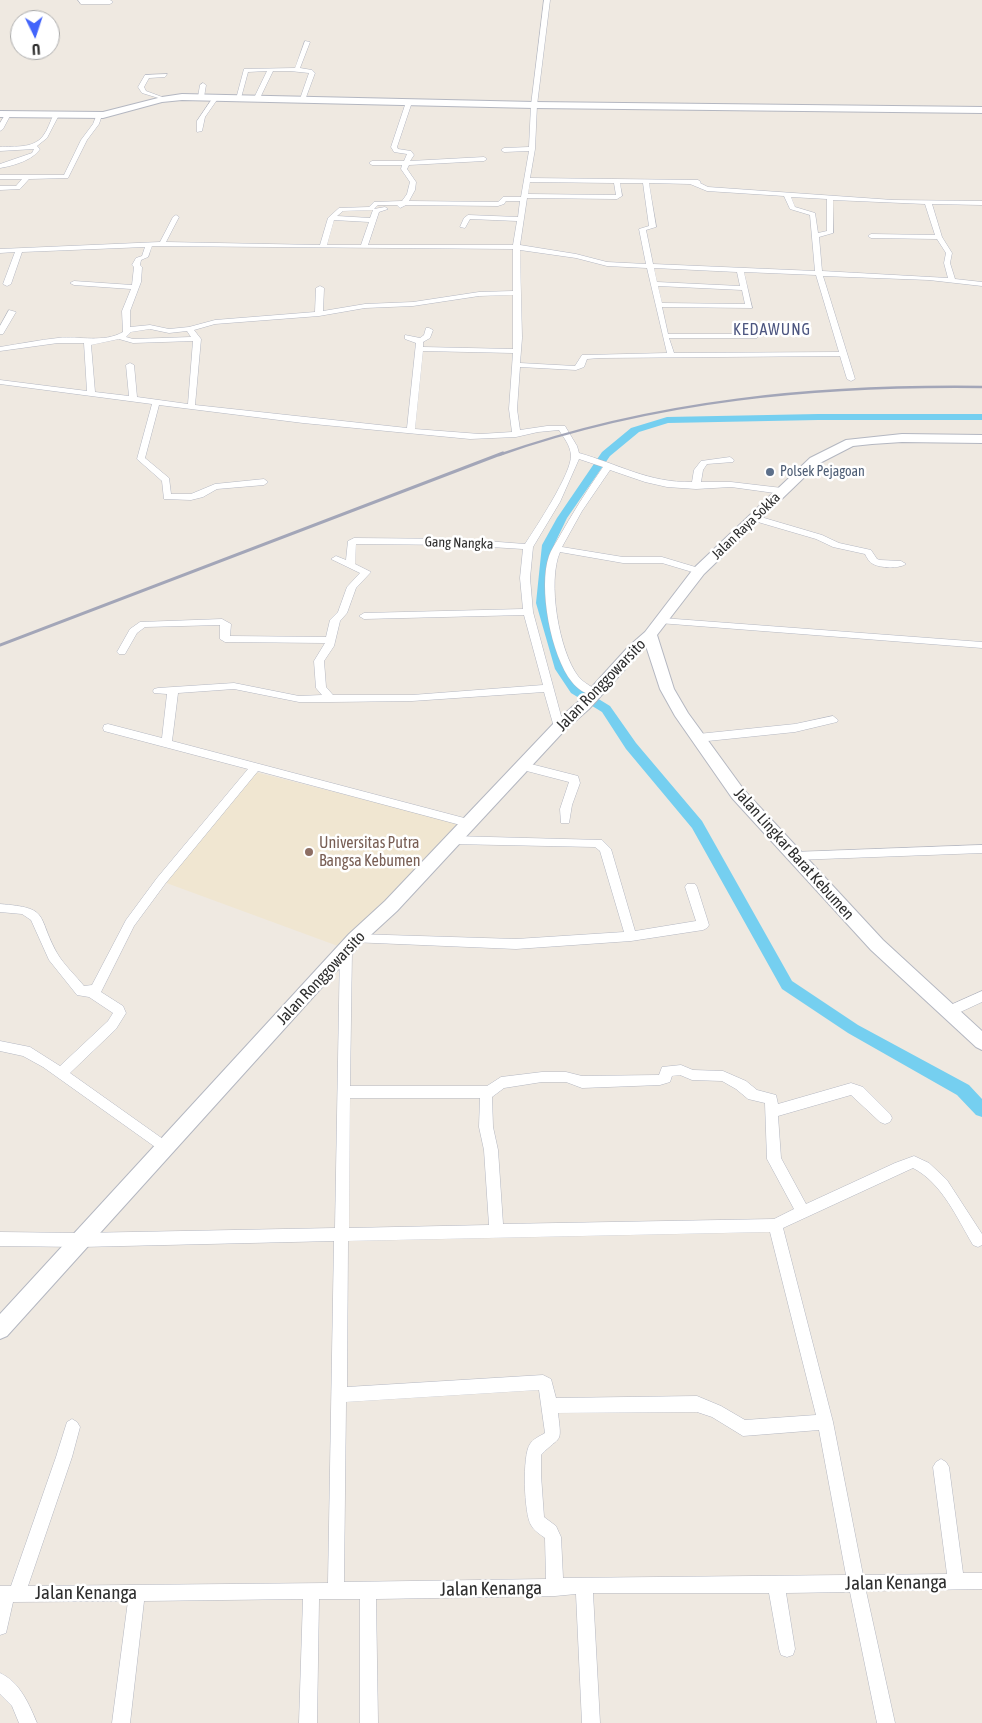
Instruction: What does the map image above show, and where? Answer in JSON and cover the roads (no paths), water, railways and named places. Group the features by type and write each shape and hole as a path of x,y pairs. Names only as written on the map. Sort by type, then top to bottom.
{"main road":[{"path":"4,114 98,115 119,112 163,99 182,96 534,105 982,110"},
{"name":"Jalan Raya Sokka","path":"650,635 699,571 814,461 850,443 902,438 982,439"},
{"name":"Jalan Ronggowarsito","path":"0,1329 351,944 390,906 650,635"},
{"name":"Jalan Lingkar Barat Kebumen","path":"650,635 667,689 698,738 738,794 876,944 982,1042"},
{"path":"634,650 657,657"}],"street":[{"path":"81,0 81,2 86,3 110,2"},
{"path":"516,435 513,409 517,365 516,247 519,218 532,149 534,105 547,0"},
{"path":"297,69 307,42"},
{"path":"257,98 271,69"},
{"path":"238,98 246,70 297,69 312,73 303,99"},
{"path":"163,99 144,92 141,87 146,76 165,75"},
{"path":"201,97 203,85"},
{"path":"199,131 200,121 211,108 216,97"},
{"path":"364,248 377,210 393,209 406,203 413,185 410,176 404,169 411,154 396,151 394,147 409,102"},
{"path":"0,129 4,114"},
{"path":"0,149 33,147 41,143 46,137 56,115"},
{"path":"0,177 67,176 98,115"},
{"path":"0,166 9,165 23,157 34,154 37,149 33,147"},
{"path":"504,150 532,149"},
{"path":"372,163 484,159"},
{"path":"0,188 20,187 27,177"},
{"path":"527,180 691,182 706,189 787,195 982,203"},
{"path":"322,247 331,218 341,209 371,209 376,203 499,204 502,203 503,199 616,198 619,196 617,181"},
{"path":"646,182 653,227 642,229 665,336 671,355"},
{"path":"787,195 792,208 813,214 819,273 851,380"},
{"path":"815,235 830,233 830,198"},
{"path":"928,202 940,237 949,253 947,263 952,281"},
{"path":"162,244 176,217"},
{"path":"463,228 468,217 519,218"},
{"path":"331,218 373,220"},
{"path":"871,236 940,237"},
{"path":"0,349 83,340 89,342 127,333 126,311 138,276 137,260 145,257 149,244"},
{"path":"0,250 149,244 364,248 516,247 573,255 607,264 819,273 982,284"},
{"path":"7,284 19,250"},
{"path":"659,305 749,306 740,270"},
{"path":"74,283 135,287"},
{"path":"655,284 745,288"},
{"path":"319,314 320,288"},
{"path":"127,330 150,327 169,331 189,329 215,322 319,314 365,306 413,304 426,300 516,292"},
{"path":"0,332 12,312"},
{"path":"189,329 197,339 191,408"},
{"path":"411,431 420,345 429,330"},
{"path":"120,336 132,341 197,339"},
{"path":"665,336 754,336"},
{"path":"408,337 420,345 517,351"},
{"path":"89,342 87,348 91,394"},
{"path":"517,365 576,368 581,365 586,357 842,354"},
{"path":"130,365 133,400"},
{"path":"0,382 191,408 411,431 492,437 562,428 573,446 574,463 556,502 528,546 525,578 528,612 560,727"},
{"path":"156,403 141,459 166,480 167,497 191,497 200,495 215,487 264,482"},
{"path":"575,455 592,459 638,478 654,482 696,486 725,484 782,491"},
{"path":"696,486 697,474 701,463 730,460"},
{"path":"590,698 571,674 562,654 553,616 551,571 553,556 575,513 608,465"},
{"path":"754,518 819,537 836,545 868,552 874,561 878,563 901,564"},
{"name":"Gang Nangka","path":"350,564 353,542 459,542 528,546"},
{"path":"558,549 623,560 662,560 699,571"},
{"path":"331,699 321,688 319,661 328,650 335,620 342,613 352,587 366,573 336,559"},
{"path":"364,616 528,612"},
{"path":"662,621 982,645"},
{"path":"122,652 133,631 143,624 222,622 226,624 226,639 330,640"},
{"path":"158,691 234,686 292,698 331,699 425,698 548,688"},
{"path":"166,744 173,690"},
{"path":"698,738 795,728 833,720"},
{"path":"108,728 468,823"},
{"path":"523,766 574,779 576,783 565,805 565,820"},
{"path":"91,992 96,989 130,923 161,880 255,768"},
{"path":"452,840 598,843 605,849 631,936"},
{"path":"795,856 982,849"},
{"path":"336,1591 344,1092 351,944 516,944 631,936 703,924 691,887"},
{"path":"0,908 24,910 36,917 53,956 80,991 91,992 119,1010 120,1013 112,1025 62,1073"},
{"path":"950,1011 982,996"},
{"path":"0,1046 26,1051 62,1073 165,1148"},
{"path":"344,1092 492,1092 501,1083 542,1077 566,1077 582,1082 660,1080 666,1078 667,1072 681,1070 692,1075 723,1076 741,1085 753,1095 769,1097 773,1102 771,1112 774,1159 803,1212"},
{"path":"771,1112 851,1089 858,1091 885,1118"},
{"path":"486,1092 486,1127 491,1150 496,1231"},
{"path":"0,1239 81,1240 341,1235 775,1224 914,1162 931,1173 947,1190 978,1240"},
{"path":"775,1224 825,1422 856,1583 886,1723"},
{"path":"339,1395 543,1382 548,1386 553,1434 552,1437 535,1450 533,1466 536,1520 539,1525 550,1530 553,1537 555,1588"},
{"path":"550,1406 697,1404 716,1411 743,1428 825,1422"},
{"path":"0,1627 8,1594 28,1557 64,1457 72,1427"},
{"path":"941,1467 956,1582"},
{"name":"Jalan Kenanga","path":"8,1594 368,1591 555,1588 584,1585 776,1585 982,1581"},
{"path":"584,1585 590,1723"},
{"path":"776,1585 786,1649"},
{"path":"308,1723 311,1591"},
{"path":"368,1591 369,1723"},
{"path":"121,1723 138,1593"},
{"path":"0,1682 18,1700 28,1723"}],"waterway":[{"path":"982,417 818,417 667,420 635,430 606,454 562,518 548,545 542,603 559,666 575,690 606,709 631,746 697,825 787,985 853,1029 963,1090 982,1110"}],"railway":[{"path":"499,455 558,436 617,421 677,409 738,400 798,393 859,389 982,387"},
{"path":"0,645 503,453"}],"place":[{"name":"Polsek Pejagoan","path":"770,472"},
{"name":"Universitas Putra Bangsa Kebumen","path":"309,852"}],"district":[{"name":"KEDAWUNG","path":"772,330"}]}
